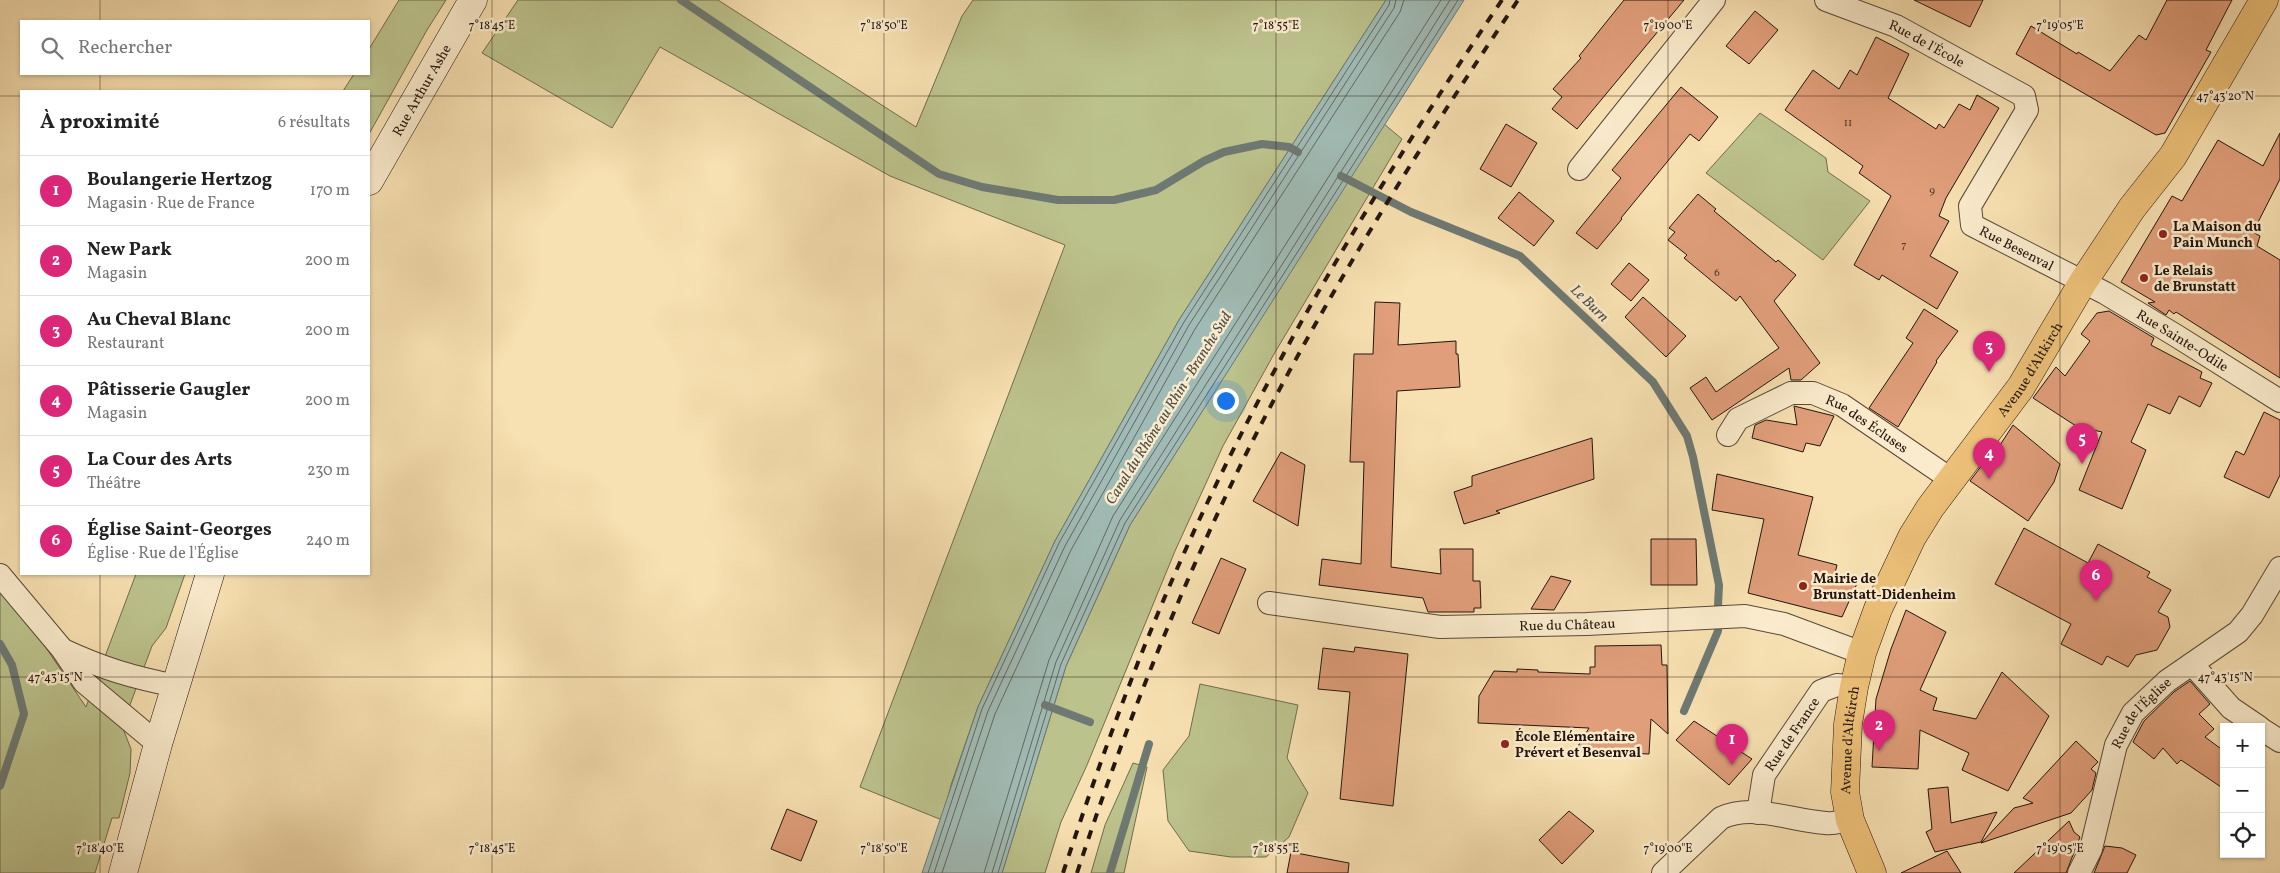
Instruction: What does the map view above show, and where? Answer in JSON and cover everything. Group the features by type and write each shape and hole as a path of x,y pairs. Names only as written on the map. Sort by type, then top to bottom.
{"main road":[{"name":"Rue Arthur Ashe","path":"370,179 473,0"},
{"name":"Avenue d'Altkirch","path":"1872,873 1850,820 1845,792 1848,724 1854,687 1862,653 1878,609 1912,537 1930,508 2021,387 2083,282 2132,208 2174,156 2264,0"},
{"path":"123,873 158,744 210,575"}],"street":[{"path":"1578,169 1714,0"},
{"name":"Rue de l'École","path":"1826,0 1896,26 2024,96"},
{"name":"Rue Besenval","path":"2024,96 2027,110 1970,206 1972,225 2083,282"},
{"name":"Rue Sainte-Odile","path":"2083,282 2176,335 2280,401"},
{"name":"Rue des Écluses","path":"1728,435 1738,419 1791,393 1813,393 1842,405 1952,480"},
{"name":"Rue de l'Église","path":"2079,873 2091,849 2116,745 2133,713 2167,681 2238,632 2252,615 2280,568"},
{"path":"0,575 62,649 84,682 158,744"},
{"name":"Rue du Château","path":"1269,603 1440,627 1587,624 1745,616 1784,624 1862,653"},
{"path":"62,649 96,665 126,676 176,686"},
{"path":"2192,664 2230,708 2252,723"},
{"name":"Rue de France","path":"1758,813 1764,774 1821,691 1838,685 1854,687"},
{"path":"2265,731 2280,741"},
{"path":"1663,873 1721,818 1732,813 1758,813 1827,824 1850,820"}],"green space":[{"path":"399,0 446,0 427,30 370,132 370,90 344,90 353,75 370,75 370,47"},
{"path":"518,0 718,0 916,127 962,16 973,0 1386,0 1179,320 1055,541 978,707 951,785 942,820 860,787 1065,245 890,176 660,47 612,128 482,53"},
{"path":"1760,113 1826,158 1828,172 1870,201 1823,260 1706,173"},
{"path":"1384,124 1402,139 1274,354 1223,446 1175,551 1087,765 1061,822 1045,873 1002,873 1066,666 1130,525"},
{"path":"136,575 185,575 166,628 152,646 122,726 131,749 130,773 119,818 112,818 95,873 0,873 0,591 21,611 86,707"},
{"path":"1200,684 1298,705 1287,758 1308,793 1289,837 1266,857 1231,857 1189,851 1168,821 1163,770 1189,736"},
{"path":"1133,763 1147,767 1124,873 1091,873 1105,825"}],"water":[{"name":"Canal du Rhône au Rhin - Branche Sud","path":"1386,0 1464,0 1130,525 1066,666 1002,873 922,873 978,707 1055,541 1179,320"}],"building":[{"path":"1624,0 1684,0 1577,129 1552,109 1562,97 1553,89 1581,58 1579,56"},
{"path":"1914,0 1983,0 1970,27"},
{"path":"2167,0 2232,0 2206,50 2211,52 2165,133 2156,135 2016,54 2031,26 2077,54 2078,52 2110,71 2139,35 2146,40"},
{"path":"1755,11 1778,30 1749,64 1726,46"},
{"path":"1876,37 1909,54 1888,98 1936,129 1939,124 1944,128 1959,104 1970,110 1977,95 1999,108 1946,198 1939,216 1949,221 1930,256 1958,272 1937,309 1882,275 1879,280 1854,265 1891,196 1859,173 1863,166 1785,110 1813,70 1839,89 1850,70 1857,75"},
{"path":"1681,87 1718,117 1699,141 1690,134 1597,249 1576,233 1621,178 1612,170"},
{"path":"1506,124 1537,143 1511,187 1480,169"},
{"path":"2280,133 2280,179 2253,232 2260,236 2257,246 2280,260 2280,378 2176,312 2174,314 2169,310 2166,315 2148,303 2155,302 2121,282 2172,196 2182,201 2218,140 2263,166"},
{"path":"1519,192 1554,221 1534,246 1498,218"},
{"path":"1698,194 1716,209 1714,211 1776,262 1778,260 1796,275 1774,301 1820,363 1801,380 1791,380 1789,368 1712,420 1690,388 1706,377 1716,392 1779,348 1740,296 1736,301 1684,258 1687,255 1668,240 1675,232 1669,228"},
{"path":"1629,263 1649,280 1631,301 1611,284"},
{"path":"1643,297 1686,336 1666,357 1625,317"},
{"path":"1375,302 1400,303 1398,345 1456,341 1460,387 1397,391 1391,567 1441,574 1440,549 1473,549 1473,581 1480,581 1481,608 1474,608 1474,612 1428,612 1423,598 1319,585 1322,559 1361,564 1364,462 1350,462 1354,354 1373,354"},
{"path":"1924,309 1958,331 1936,361 1898,427 1869,408 1913,343 1906,338"},
{"path":"2109,311 2154,338 2151,345 2202,372 2200,378 2212,383 2200,407 2179,396 2170,414 2148,404 2131,442 2146,450 2122,509 2079,490 2102,432 2076,426 2033,398 2056,367 2065,376 2090,341 2081,334 2097,313"},
{"path":"1794,406 1834,416 1820,446 1806,443 1803,452 1752,438 1755,425 1766,420 1797,425"},
{"path":"2264,412 2280,420 2280,475 2269,498 2224,477 2236,451 2244,455"},
{"path":"2013,425 2060,464 2054,482 2028,521 1970,481 1988,457 1991,459"},
{"path":"1592,438 1594,479 1496,511 1500,513 1464,524 1454,492 1472,486 1472,476"},
{"path":"1281,452 1305,465 1298,526 1253,501"},
{"path":"1717,474 1813,497 1798,555 1837,565 1835,573 1859,579 1842,617 1748,593 1764,519 1712,510"},
{"path":"2024,528 2088,563 2098,544 2150,572 2147,577 2171,590 2158,612 2168,617 2170,627 2157,650 2136,655 2128,667 2107,656 2102,665 2061,644 2071,624 1995,584"},
{"path":"1651,539 1696,539 1697,585 1651,585"},
{"path":"1221,558 1246,569 1219,634 1192,623"},
{"path":"1551,576 1571,581 1554,610 1531,609"},
{"path":"1906,610 1946,632 1920,690 1937,698 1933,710 1976,719 2002,672 2049,716 2008,791 1962,770 1969,753 1920,730 1918,769 1872,767 1876,699 1891,649"},
{"path":"1661,645 1662,665 1667,665 1668,734 1651,719 1649,754 1575,751 1589,728 1478,723 1479,696 1494,671 1517,672 1517,669 1538,670 1538,672 1590,674 1590,667 1595,667 1595,646"},
{"path":"1355,647 1408,654 1393,806 1340,799 1350,692 1318,689 1323,648 1354,652"},
{"path":"2190,681 2210,704 2199,714 2214,729 2205,737 2220,748 2220,786 2181,760 2177,764 2163,748 2154,759 2133,742 2144,721 2174,692"},
{"path":"1694,721 1752,759 1729,785 1676,740"},
{"path":"2076,741 2098,762 2091,769 2096,773 2092,790 2071,813 1981,843 2014,808 2033,803 2023,798"},
{"path":"1948,787 1951,823 1997,812 1981,842 1935,852 1926,832 1932,829 1928,789"},
{"path":"787,809 817,821 801,861 771,849"},
{"path":"1569,811 1594,831 1562,864 1539,840"},
{"path":"2069,821 2074,832 2080,837 2066,873 2014,873"},
{"path":"2105,846 2122,848 2136,855 2127,873 2094,873"},
{"path":"1947,851 1961,873 1901,873"},
{"path":"1291,852 1349,863 1348,873 1287,873"}],"waterway":[{"path":"681,0 939,174 982,187 1058,200 1114,200 1156,190 1204,161 1224,152 1262,144 1289,147 1298,152"},
{"name":"Le Burn","path":"1341,176 1411,212 1520,256 1653,382 1687,436 1719,585 1718,606"},
{"name":"Le Burn","path":"1684,711 1718,631"},
{"path":"0,644 12,665 24,714 0,786"},
{"path":"1045,705 1090,722"},
{"path":"1110,873 1149,744"}],"railway":[{"path":"1063,873 1128,687 1173,578 1245,427 1324,282 1367,210 1502,0"},
{"path":"1077,873 1134,712 1176,607 1247,452 1277,393 1375,222 1445,110 1518,0"}],"place":[{"name":"La Maison du Pain Munch","path":"2163,234"},
{"name":"Le Relais de Brunstatt","path":"2144,278"},
{"name":"Au Cheval Blanc","path":"1989,372"},
{"name":"La Cour des Arts","path":"2082,464"},
{"name":"Pâtisserie Gaugler","path":"1989,479"},
{"name":"Mairie de Brunstatt-Didenheim","path":"1803,586"},
{"name":"Église Saint-Georges","path":"2096,601"},
{"name":"École Elémentaire Prévert et Besenval","path":"1505,744"},
{"name":"New Park","path":"1879,751"},
{"name":"Boulangerie Hertzog","path":"1732,765"}]}
